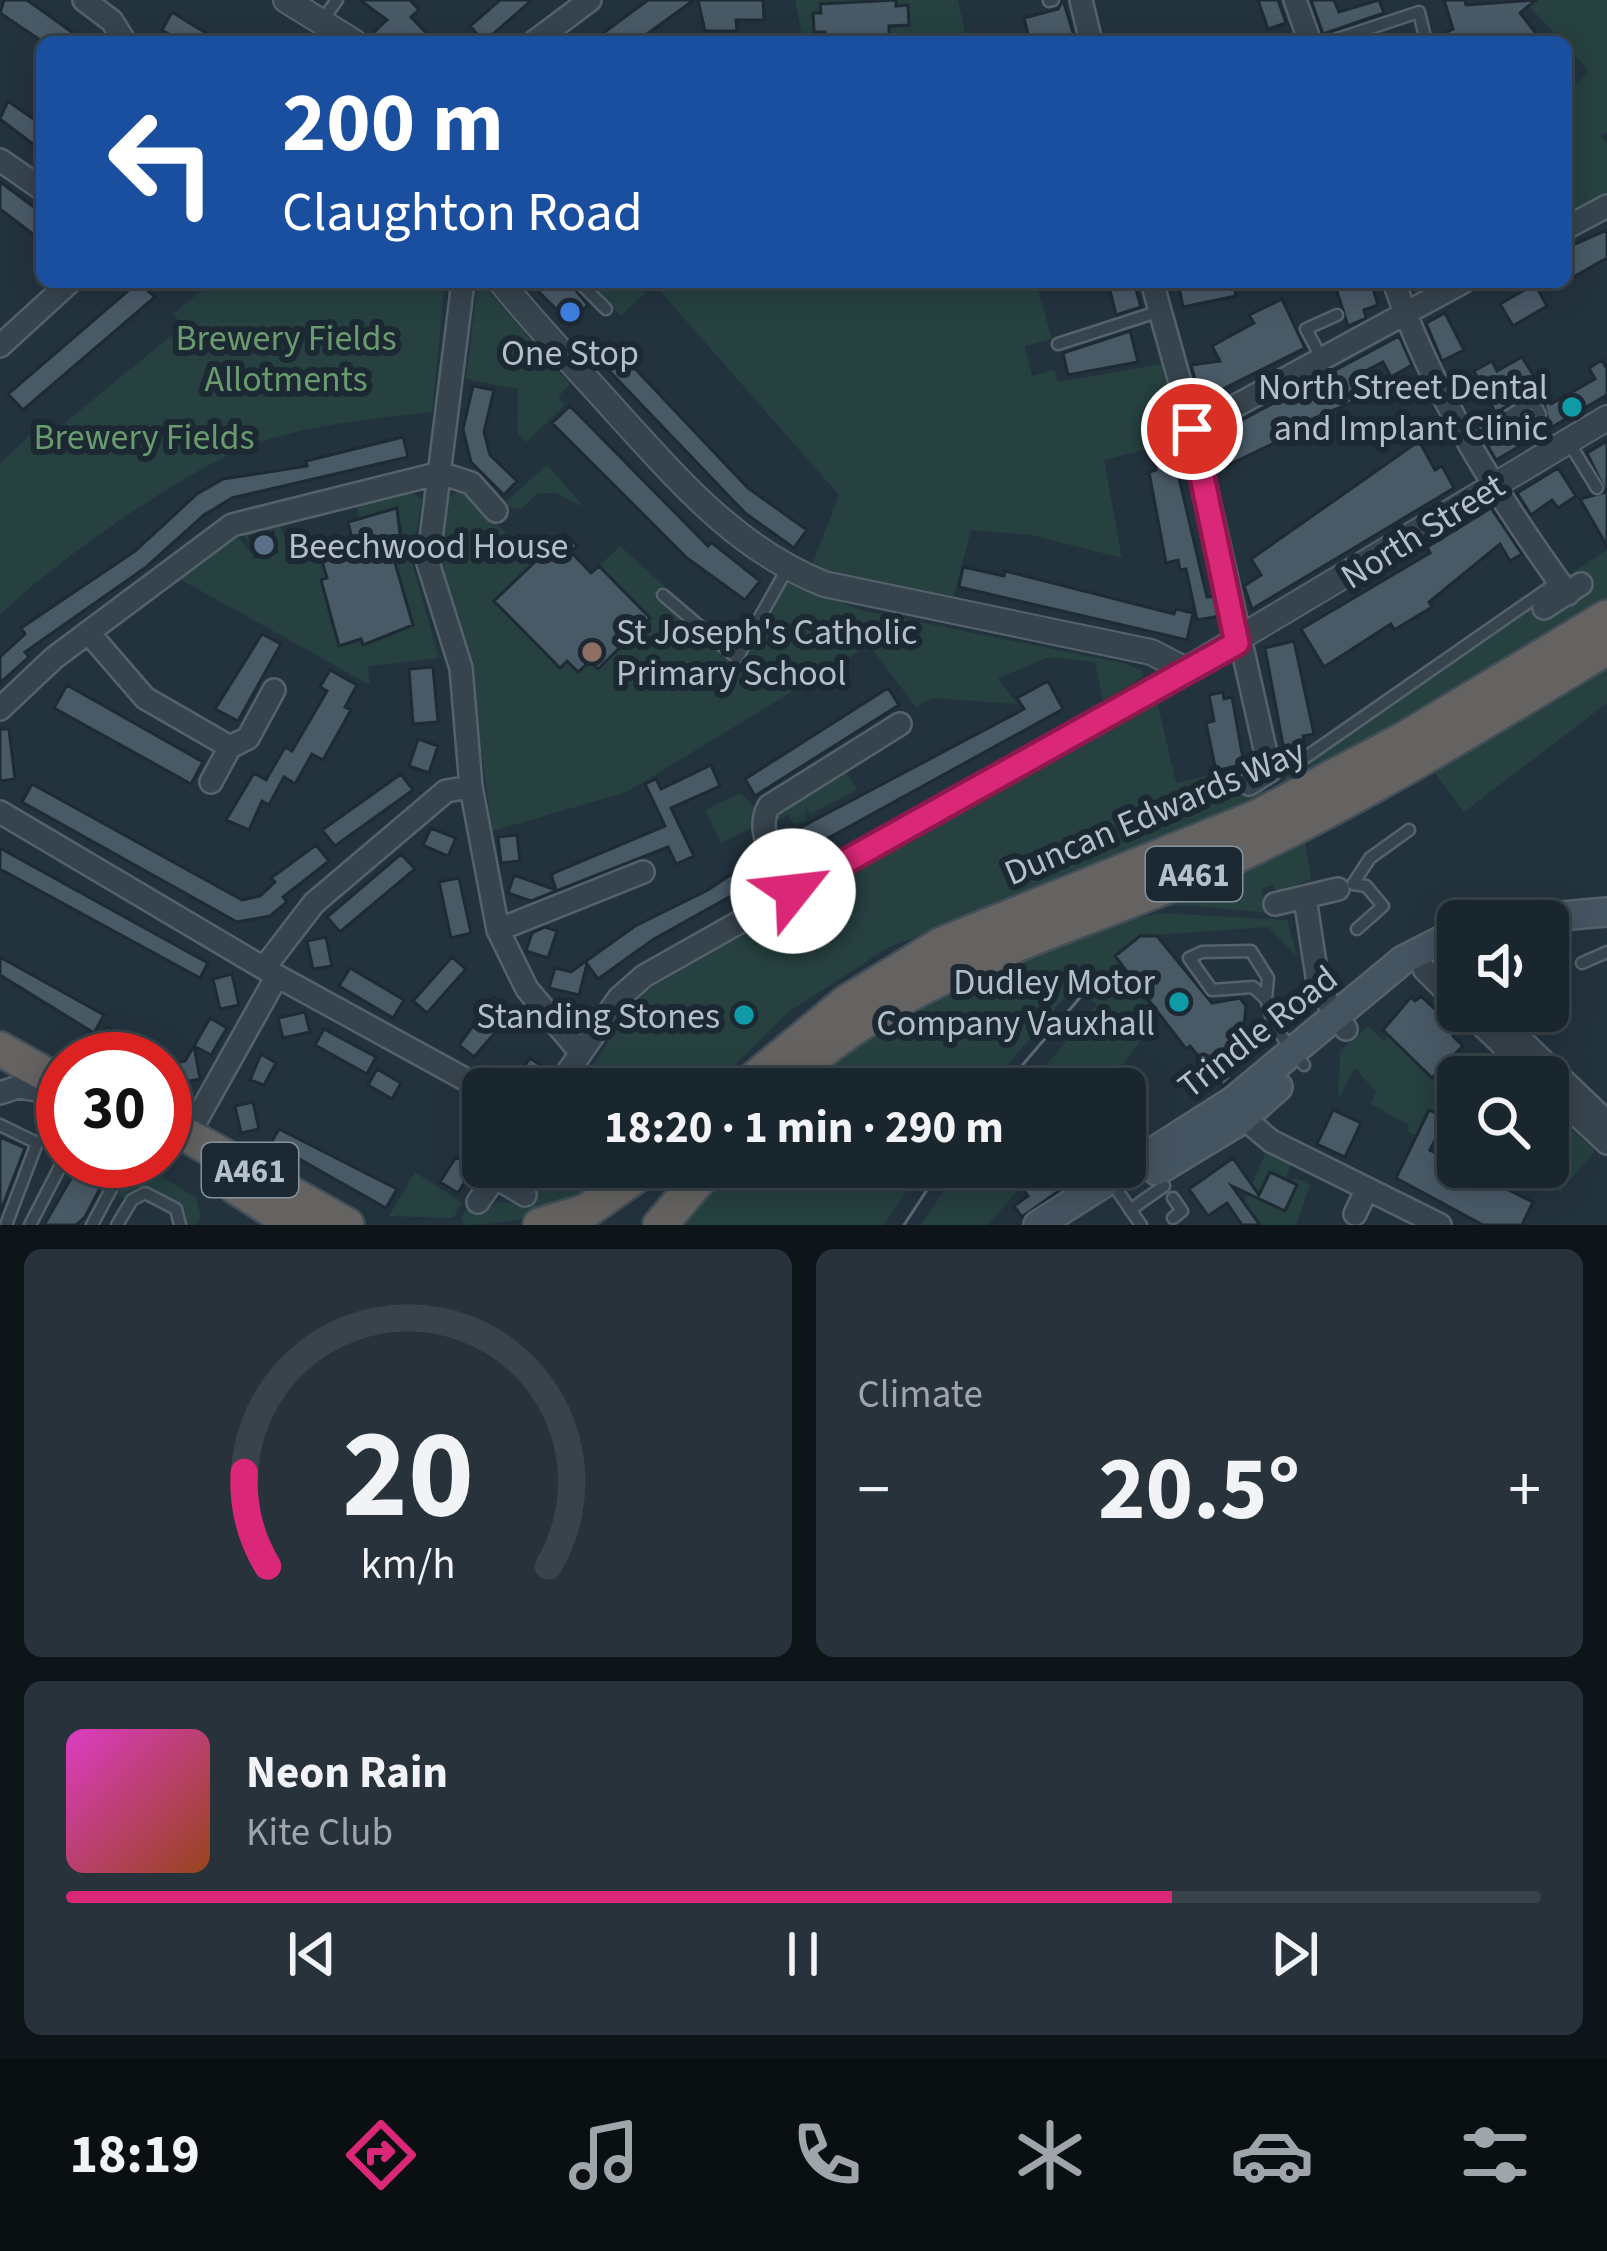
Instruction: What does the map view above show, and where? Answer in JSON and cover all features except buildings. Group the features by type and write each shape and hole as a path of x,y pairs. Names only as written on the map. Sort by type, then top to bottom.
{"highway":[{"name":"Duncan Edwards Way","path":"768,1068 864,992 942,944 1257,817 1406,738 1607,617"},
{"name":"Duncan Edwards Way","path":"806,1068 877,1014 945,974 1198,873 1322,813 1607,648"},
{"path":"750,1068 829,1000 864,992"},
{"path":"0,1031 36,1051"},
{"path":"0,1048 36,1069"},
{"name":"A461","path":"192,1144 340,1221"},
{"name":"A461","path":"192,1148 295,1225"},
{"path":"532,1210 586,1211 619,1188"},
{"path":"606,1225 648,1188"},
{"path":"660,1225 692,1188"},
{"path":"340,1221 370,1225"}],"main road":[{"path":"1569,915 1607,912"},
{"path":"1569,930 1607,929"},
{"name":"Trindle Road","path":"1342,1023 1378,982 1437,956"},
{"name":"Trindle Road","path":"1068,1225 1125,1201 1160,1179 1342,1023 1437,957"},
{"name":"Trindle Road","path":"1038,1225 1235,1112"}],"street":[{"path":"84,0 112,21 121,36"},
{"path":"286,0 318,12 347,36"},
{"path":"541,36 590,0"},
{"path":"1081,0 1090,36"},
{"path":"1295,0 1308,36"},
{"path":"0,160 36,185"},
{"path":"1572,225 1607,206"},
{"path":"4,333 62,288"},
{"path":"463,288 428,563 461,668 471,788 499,930 527,988 581,1054"},
{"path":"506,288 691,495 738,538 787,569 824,584 1151,652 1186,670"},
{"path":"1154,288 1192,429 1237,643 1269,767 1250,784"},
{"path":"1396,288 1494,485 1569,586 1544,608"},
{"path":"1192,429 1452,288"},
{"name":"North Street","path":"1186,670 1494,485 1560,440 1606,422"},
{"path":"0,709 88,632 232,525 440,472 471,483 496,511"},
{"path":"88,632 145,698 230,747"},
{"path":"571,1068 628,988 1186,670"},
{"path":"211,782 230,747 248,738 274,690"},
{"path":"793,891 766,840 764,815 769,806 900,724"},
{"path":"192,1102 314,903 446,791 471,788"},
{"path":"0,812 270,972 462,1077"},
{"path":"499,930 643,872"},
{"path":"1275,904 1346,886"},
{"path":"1304,898 1319,989 1342,1023"},
{"path":"1489,1032 1514,1056"},
{"path":"1513,1032 1607,1122"},
{"path":"0,1093 18,1087 36,1090"},
{"path":"1569,1108 1607,1143"},
{"path":"1235,1112 1367,1189 1440,1225"},
{"path":"478,1202 488,1188"},
{"path":"1355,1214 1367,1189"}],"lane":[{"path":"318,12 337,0"},
{"path":"1346,36 1419,12 1424,32"},
{"path":"585,288 606,309"},
{"path":"1058,344 1160,311"},
{"path":"1321,357 1306,329 1336,315"},
{"path":"1507,417 1533,401 1540,413"},
{"path":"1560,440 1597,488"},
{"path":"662,595 737,658 787,569"},
{"path":"1269,767 1306,757 1569,586"},
{"path":"1346,886 1370,858 1409,830"},
{"path":"1346,886 1366,886 1383,906 1357,929"},
{"path":"1266,999 1253,987 1212,990 1195,974 1189,958 1202,952 1251,951 1268,979 1266,999 1274,1026 1300,1059"},
{"path":"1582,963 1607,952"},
{"path":"0,1125 38,1143 6,1225"},
{"path":"1160,1179 1168,1201 1181,1216"},
{"path":"30,1225 49,1188"},
{"path":"92,1225 112,1188"},
{"path":"117,1225 138,1194 145,1193 176,1209 180,1225"},
{"path":"1125,1201 1143,1220"}],"green space":[{"path":"795,0 958,0 966,36 802,36"},
{"path":"1536,0 1607,0 1607,132 1601,136 1607,144 1607,193 1572,212 1572,87 1589,71 1572,53 1572,36 1557,36 1529,6"},
{"path":"205,288 444,288 432,412 302,431 231,454 124,518 0,615 0,463 36,430 45,439 183,326 173,314"},
{"path":"486,288 570,384 558,397 565,405 526,442 517,433 518,389 466,379 476,294"},
{"path":"595,288 650,288 621,316"},
{"path":"658,288 1038,288 1052,339 1025,346 1032,376 1054,370 1058,382 1161,364 1170,401 1149,407 1159,446 1104,460 1122,558 1031,535 971,530 953,600 811,568 839,495"},
{"path":"547,465 584,507 556,493 538,493 521,509 501,506"},
{"path":"406,488 422,500 411,559 439,658 368,666 370,685 178,578 235,534 255,557 277,552 273,532 252,545 240,532 279,520 292,563 320,555 327,578 321,580 339,645 390,637 390,632 412,625 393,556 402,553 396,534 403,531 397,509 360,519 355,501"},
{"name":"St Joseph's Catholic Primary School","path":"460,490 536,561 495,601 560,668 567,661 590,661 598,669 650,619 599,566 620,546 664,586 655,598 739,670 786,582 861,610 1126,664 1143,671 1143,677 1103,701 1095,662 1049,657 998,678 1017,704 933,698 916,707 869,645 627,792 492,831 470,666 440,567 448,498"},
{"path":"1607,550 1607,602 1286,785 1284,768 1309,761 1555,590 1573,585 1569,575"},
{"path":"1607,664 1607,703 1464,812 1431,768"},
{"path":"1157,701 1176,783 1252,766 1267,795 1189,834 889,947 787,1013 732,1068 591,1068 637,999"},
{"path":"843,766 857,790 810,814 805,806 806,819 794,825 788,815 774,823 782,838 775,845 771,817"},
{"path":"740,793 758,810 755,826 721,843 705,810"},
{"path":"1305,840 1311,879 1277,892 1273,885 1261,889 1269,913 1185,905 1143,909"},
{"path":"1160,913 1287,920 1297,956 1268,927 1140,936 1116,956 1147,994 1143,998 1153,1009 1146,1017 1150,1027 1121,1068 1044,1068 1097,1005 1075,985 1005,1068 827,1068 970,981 1112,925"},
{"path":"1368,1026 1384,1041 1389,1036 1432,1078 1437,1073 1437,1112 1429,1110 1416,1136 1407,1131 1409,1125 1371,1104 1376,1092 1355,1068 1338,1100 1340,1051"},
{"path":"1569,1127 1595,1151 1569,1181"},
{"path":"1268,1147 1293,1160 1285,1180 1269,1173 1258,1197 1296,1178 1310,1185 1296,1225 1260,1225 1244,1203"},
{"path":"415,1172 462,1203 453,1218 389,1216"},
{"path":"120,1188 137,1188 125,1199 117,1195"},
{"path":"148,1188 180,1188 196,1198 201,1217 196,1225 186,1225 185,1212"},
{"path":"521,1188 601,1188 554,1210 509,1221 464,1225 461,1218 469,1205 482,1214 499,1201 523,1205"},
{"path":"712,1188 908,1188 884,1225 683,1225"},
{"path":"946,1188 1020,1188 988,1225 920,1225"}],"tram line":[{"path":"1020,1068 1083,994"},
{"path":"904,1225 928,1188"}],"place":[{"name":"One Stop","path":"570,312"},
{"name":"North Street Dental and Implant Clinic","path":"1572,407"},
{"name":"Beechwood House","path":"264,545"},
{"name":"St Joseph's Catholic Primary School","path":"592,652"},
{"name":"Dudley Motor Company Vauxhall","path":"1179,1002"},
{"name":"Standing Stones","path":"744,1015"}],"route":[{"path":"793,891 1237,643 1192,429"}],"park label":[{"name":"Brewery Fields Allotments","path":"286,358"},
{"name":"Brewery Fields","path":"144,436"}]}
